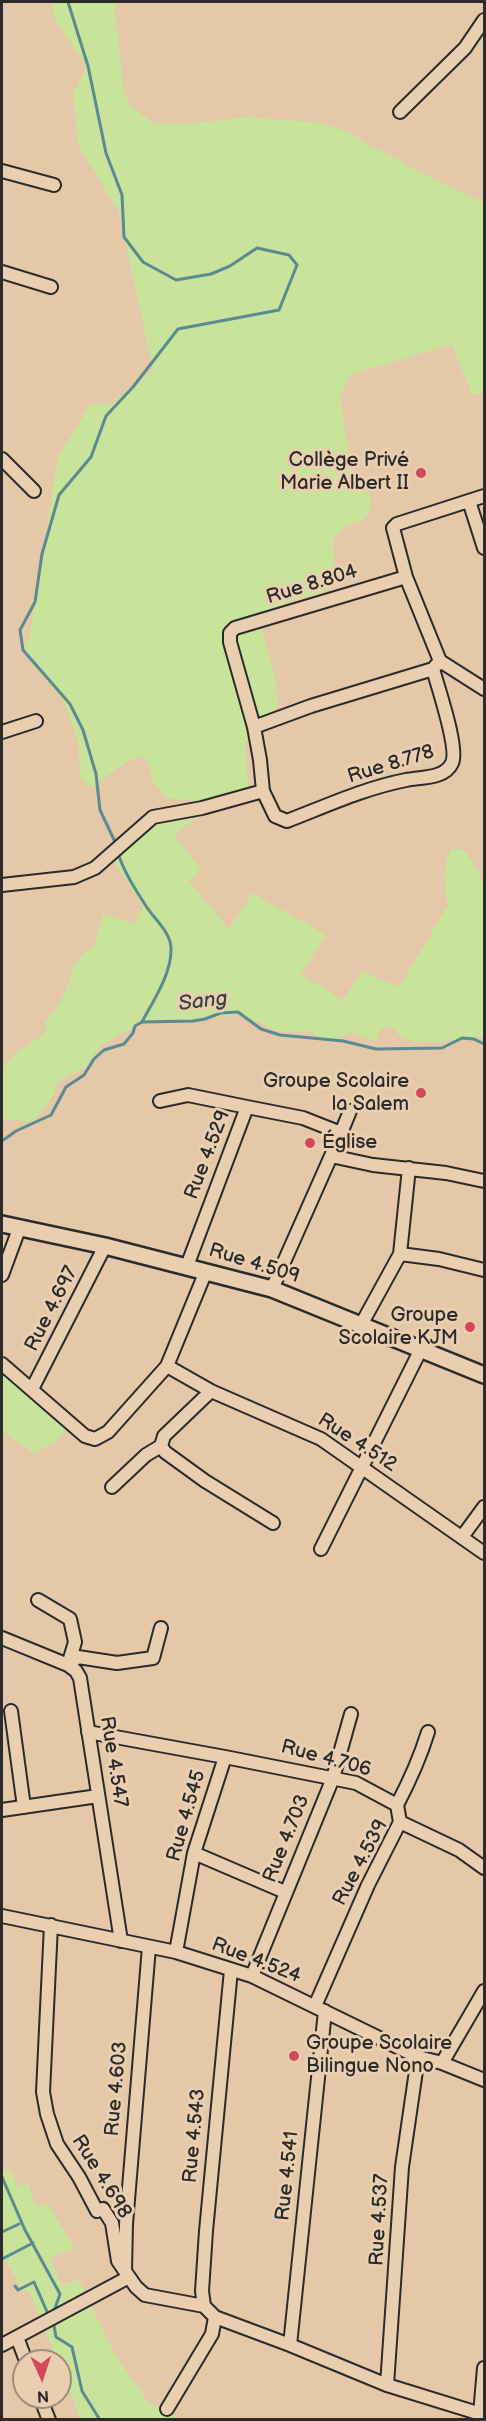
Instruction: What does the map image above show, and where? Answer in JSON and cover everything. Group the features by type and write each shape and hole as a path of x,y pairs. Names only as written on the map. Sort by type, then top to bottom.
{"street":[{"path":"400,112 465,48 484,20"},
{"path":"2,171 54,185"},
{"path":"2,272 51,287"},
{"path":"2,459 34,491"},
{"name":"Rue 8.778","path":"230,633 230,642 254,727 263,791 274,816 287,821 361,794 405,780 437,775 447,770 452,764 453,746 437,665 406,577 393,528 397,524 484,496"},
{"path":"469,501 484,548"},
{"name":"Rue 8.804","path":"230,633 235,628 406,577"},
{"path":"254,727 437,665 484,689"},
{"path":"2,732 36,721"},
{"path":"2,885 69,879 95,868 153,817 202,808 263,791"},
{"name":"Rue 4.529","path":"160,1101 188,1095 247,1107 187,1266"},
{"path":"247,1107 303,1118 341,1133"},
{"path":"272,1289 350,1112"},
{"path":"331,1156 373,1165 409,1168 484,1181"},
{"path":"361,1325 400,1254 409,1168"},
{"name":"Rue 4.509","path":"2,1224 105,1246 272,1289 484,1375"},
{"path":"2,1275 19,1229"},
{"name":"Rue 4.697","path":"32,1389 72,1315 105,1246"},
{"path":"400,1254 439,1258 484,1270"},
{"path":"2,1364 86,1436 95,1439 108,1432 167,1366 206,1271"},
{"path":"321,1550 420,1349"},
{"name":"Rue 4.512","path":"167,1366 211,1391 321,1439 484,1553"},
{"path":"112,1487 146,1455 161,1446 164,1436 211,1391"},
{"path":"161,1446 165,1452 205,1481 273,1523"},
{"path":"462,1537 484,1507"},
{"path":"38,1600 70,1619 75,1642 68,1665"},
{"path":"68,1665 78,1657 117,1663 153,1658 161,1628"},
{"path":"2,1638 68,1665"},
{"name":"Rue 4.547","path":"68,1665 76,1671 80,1678 121,1941"},
{"path":"11,1711 24,1807"},
{"name":"Rue 4.703","path":"252,1976 333,1778 351,1714"},
{"name":"Rue 4.545","path":"88,1732 225,1756 194,1853 176,1952"},
{"path":"400,1822 397,1805 405,1784 417,1765 428,1732"},
{"name":"Rue 4.706","path":"225,1756 356,1783 397,1805"},
{"path":"2,1810 98,1796"},
{"name":"Rue 4.539","path":"320,2009 368,1886 400,1822 459,1850 484,1868"},
{"path":"194,1853 285,1892"},
{"name":"Rue 4.524","path":"2,1916 176,1952 252,1976 418,2057 442,2063 484,2080"},
{"name":"Rue 4.698","path":"51,1925 43,2092 46,2114 57,2144 80,2177 96,2211 103,2209 112,2223 118,2261 145,2295 204,2306"},
{"name":"Rue 4.603","path":"127,2274 129,2179 149,1947"},
{"name":"Rue 4.543","path":"204,2306 202,2291 206,2231 231,1970"},
{"path":"442,2063 484,1991"},
{"name":"Rue 4.541","path":"290,2345 320,2009"},
{"name":"Rue 4.537","path":"387,2385 402,2167 418,2057"},
{"path":"2,2345 127,2274"},
{"path":"204,2306 215,2317 387,2385 482,2415 484,2368"},
{"path":"167,2409 212,2334 215,2317"},
{"path":"17,2337 22,2349"}],"green space":[{"path":"52,2 116,2 115,12 124,92 129,104 154,124 195,123 249,117 320,123 349,132 369,145 404,162 407,166 484,203 484,393 472,395 452,344 350,375 340,398 352,472 361,477 367,485 371,504 369,512 365,518 340,531 335,538 333,550 335,577 330,587 318,594 284,604 272,615 262,630 276,679 278,707 252,727 245,745 248,787 239,797 206,802 167,798 153,782 148,763 142,756 126,762 94,786 87,786 80,776 78,742 64,701 31,662 22,647 29,640 58,457 90,405 113,403 153,369 118,210 78,145 73,94 87,66 54,18"},
{"path":"190,814 193,820 174,835 201,869 189,881 229,929 252,893 326,935 301,975 343,1000 362,971 399,987 448,905 445,876 446,862 451,849 464,850 477,869 484,886 484,1037 421,1042 408,1040 399,1035 394,1027 382,1027 376,1041 352,1033 335,1039 322,1038 310,1032 279,1032 241,1014 196,1020 144,1022 102,1044 85,1067 59,1081 49,1103 34,1120 27,1122 2,1120 2,1069 14,1054 40,1037 47,1028 45,1023 64,994 74,965 80,957 94,948 103,914 134,924 143,907 113,860 162,821"},
{"path":"2,1370 67,1428 58,1441 33,1453 2,1431"},
{"path":"9,2169 18,2187 27,2182 37,2207 48,2203 74,2248 51,2258 61,2284 79,2280 113,2351 148,2402 180,2419 80,2419 72,2396 72,2349 53,2349 29,2291 23,2291 5,2260 2,2244 2,2171"}],"waterway":[{"path":"68,2 88,66 106,153 122,195 124,237 143,262 176,280 211,274 230,266 257,248 289,255 297,265 279,310 178,329 133,387 106,416 91,457 59,495 42,554 35,602 20,630 23,650 70,704 83,730 96,774 100,810 116,844"},
{"path":"118,853 134,887 166,932 171,944 165,978 142,1022"},
{"name":"Sang","path":"2,1141 16,1131 51,1115 66,1087 84,1075 94,1059 104,1050 124,1044 133,1033 135,1026 142,1022 193,1021 221,1013 238,1012 261,1029 280,1035 343,1041 376,1049 442,1048 462,1038 474,1039 484,1044"},
{"path":"2,2177 25,2230 60,2294 53,2314"},
{"path":"2,2232 19,2224"},
{"path":"2,2259 33,2243"},
{"path":"15,2286 18,2290 34,2282 48,2314"},
{"path":"53,2320 56,2337 72,2347 82,2391 100,2420"}],"place":[{"name":"Collège Privé Marie Albert II","path":"421,473"},
{"name":"Groupe Scolaire la Salem","path":"421,1093"},
{"name":"Église","path":"310,1143"},
{"name":"Groupe Scolaire KJM","path":"470,1327"},
{"name":"Groupe Scolaire Bilingue Nono","path":"294,2056"}]}
